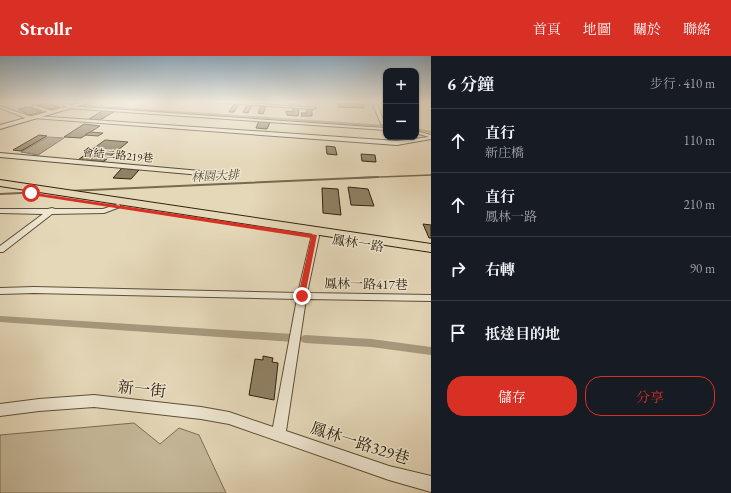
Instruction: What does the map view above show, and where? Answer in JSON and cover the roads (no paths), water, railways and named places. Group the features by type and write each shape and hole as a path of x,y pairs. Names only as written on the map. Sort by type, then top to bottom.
{"main road":[{"path":"0,183 121,204"},
{"path":"0,189 121,204"},
{"name":"鳳林一路","path":"121,204 431,254"},
{"name":"鳳林一路","path":"121,204 431,248"}],"street":[{"path":"0,127 15,122"},
{"path":"109,122 397,143 431,137"},
{"path":"292,122 383,129"},
{"path":"361,122 383,124"},
{"path":"419,127 423,128"},
{"path":"419,133 431,137"},
{"name":"會結二路219巷","path":"0,155 234,176"},
{"path":"0,211 52,210 88,212 104,211 121,204"},
{"path":"0,250 52,210"},
{"path":"278,435 302,296 315,236"},
{"name":"鳳林一路417巷","path":"0,291 34,290 431,298"},
{"name":"新一街","path":"0,410 39,405 94,402 146,406 229,418 278,435"},
{"name":"鳳林一路329巷","path":"278,435 389,473 431,484"}],"waterway":[{"path":"332,122 383,126"},
{"path":"419,130 431,132"},
{"name":"林園大排","path":"362,178 431,175"},
{"name":"林園大排","path":"362,178 378,177"},
{"name":"林園大排","path":"355,178 362,178"},
{"name":"林園大排","path":"68,191 362,178"},
{"name":"林園大排","path":"0,194 43,192"},
{"path":"0,319 293,338"},
{"path":"305,339 371,343 431,351"}]}
